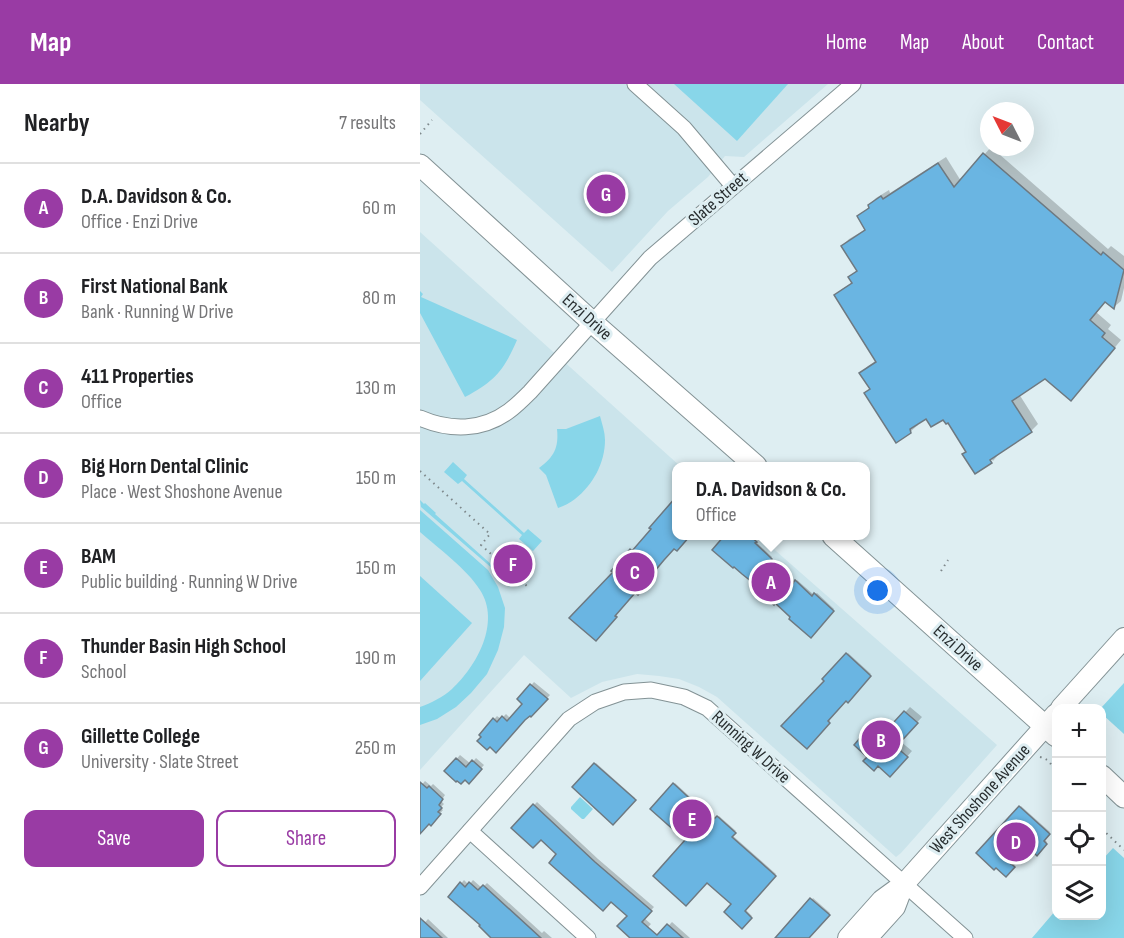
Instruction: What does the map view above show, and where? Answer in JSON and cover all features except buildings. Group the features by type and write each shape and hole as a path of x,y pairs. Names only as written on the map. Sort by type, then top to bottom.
{"main road":[{"name":"Enzi Drive","path":"420,165 592,322 751,462"},
{"name":"Enzi Drive","path":"838,540 1052,724"},
{"path":"1106,780 1124,796"}],"street":[{"path":"635,84 684,128 733,186"},
{"name":"Slate Street","path":"420,418 435,425 464,428 489,423 509,411 530,392 650,258 853,84"},
{"path":"1065,704 1124,638"},
{"name":"Running W Drive","path":"420,887 569,719 595,702 624,692 651,690 684,697 707,708 965,938"},
{"name":"West Shoshone Avenue","path":"904,884 1052,726"},
{"path":"470,831 588,938"},
{"path":"848,938 882,900 904,884"},
{"path":"867,938 895,907 904,884"}],"path":[{"path":"420,134 432,120"},
{"path":"420,471 490,534 481,545 527,586"},
{"path":"941,571 948,560"},
{"path":"1040,757 1046,758 1052,765"},
{"path":"1106,834 1124,850"}],"shaded area":[{"path":"420,84 828,84 744,157 725,156 708,177 668,211 612,272 420,100"},
{"path":"674,84 788,84 737,141"},
{"path":"420,232 676,462 672,462 672,540 764,540 997,745 896,857 717,697 699,687 679,679 637,674 602,682 571,698 524,655 420,770"},
{"path":"420,291 423,294 421,297 517,340 508,359 497,374 484,386 465,397 420,313"},
{"path":"600,416 605,440 603,457 597,473 587,487 571,502 558,508 546,475 539,468 554,452 557,429 566,429"},
{"path":"453,462 467,475 464,479 524,533 528,529 542,541 533,551 519,539 522,535 462,481 458,484 444,472"},
{"path":"420,500 502,574 504,573 514,582 510,587 501,576 421,507"},
{"path":"420,510 488,570 498,587 505,608 504,627 498,650 487,674 456,707 437,719 420,725 420,707 437,700 448,692 470,668 483,643 488,616 486,602 475,582 420,532"},
{"path":"420,576 472,623 420,681"},
{"path":"1124,683 1124,734 1106,718 1105,704"},
{"path":"580,797 593,809 584,819 571,809"},
{"path":"1113,848 1124,858 1124,938 1032,938 1052,915 1052,920 1106,920 1106,856"}],"place":[{"name":"Gillette College","path":"606,194"},
{"name":"Thunder Basin High School","path":"513,564"},
{"name":"411 Properties","path":"635,572"},
{"name":"D.A. Davidson & Co.","path":"771,582"},
{"name":"First National Bank","path":"881,740"},
{"name":"BAM","path":"692,819"},
{"name":"Big Horn Dental Clinic","path":"1016,842"}]}
